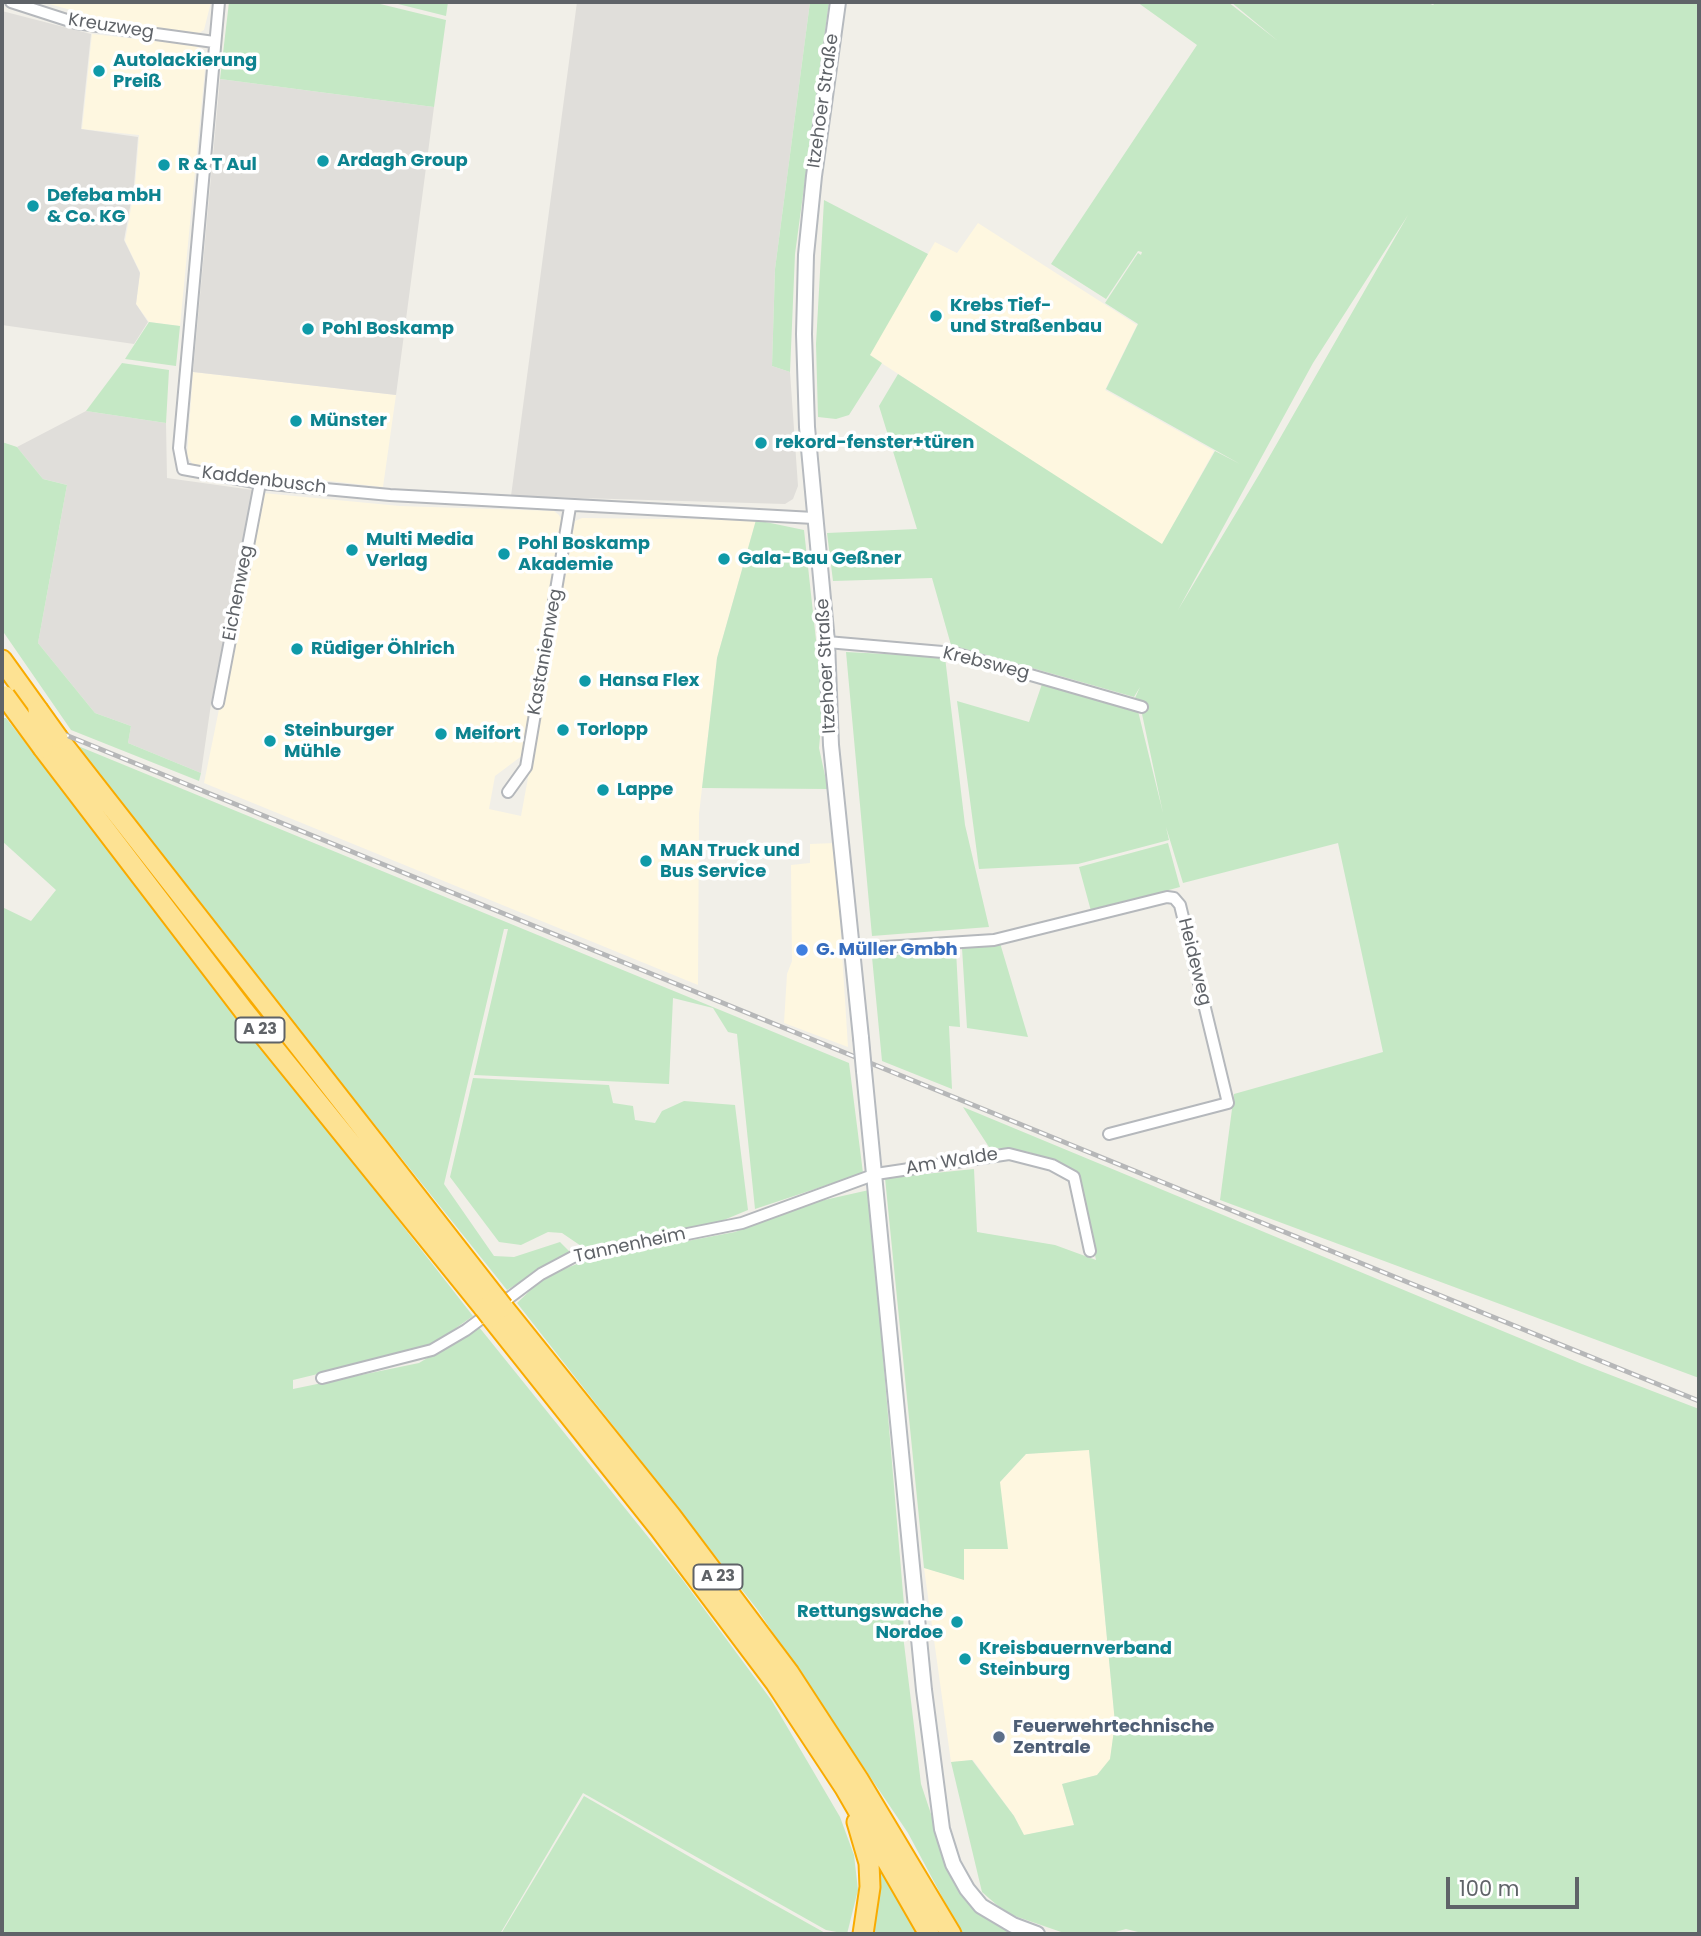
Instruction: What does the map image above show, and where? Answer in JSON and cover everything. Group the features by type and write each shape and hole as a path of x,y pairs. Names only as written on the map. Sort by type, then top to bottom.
{"highway":[{"name":"A 23","path":"2,660 37,710 50,743"},
{"name":"A 23","path":"3,694 50,743 493,1307 710,1594 775,1682 845,1788 929,1934"},
{"name":"A 23","path":"493,1307 671,1516 789,1673 858,1779 951,1934"},
{"path":"845,1788 869,1863 870,1898 863,1934"}],"main road":[{"name":"Itzehoer Straße","path":"838,2 822,107 806,255 807,426 827,642 831,745 876,1174 924,1690 942,1829 953,1864 967,1889 981,1906 1013,1925 1038,1934"}],"street":[{"name":"Kreuzweg","path":"11,2 76,23 214,42"},
{"name":"Kaddenbusch","path":"219,2 179,459 188,472 260,483 390,495 570,507 814,517"},
{"name":"Eichenweg","path":"218,703 260,483"},
{"name":"Kastanienweg","path":"508,792 526,767 570,507"},
{"name":"Krebsweg","path":"827,642 954,653 1142,708"},
{"name":"Heideweg","path":"853,949 994,940 1167,897 1174,898 1180,905 1228,1103 1109,1134"},
{"name":"Am Walde","path":"876,1174 1009,1154 1052,1165 1074,1177 1090,1251"},
{"name":"Tannenheim","path":"321,1378 423,1354 466,1330 541,1274 573,1257 742,1223 876,1174"}],"shaded area":[{"path":"42,2 211,2 204,30 197,34 132,27"},
{"path":"577,2 810,2 775,269 772,366 790,372 798,486 793,499 785,504 511,496"},
{"path":"2,11 91,34 81,129 138,137 134,185 124,240 140,273 136,304 148,322 134,344 2,325"},
{"path":"92,34 192,45 202,49 206,59 180,326 149,322 136,304 140,272 125,241 135,186 139,135 82,129"},
{"path":"220,79 434,107 396,395 193,372"},
{"path":"978,223 1137,325 1105,390 1214,451 1162,545 869,355 935,242 957,253"},
{"path":"193,372 396,395 383,487 194,466 187,456"},
{"path":"86,411 166,423 167,478 253,490 211,704 201,773 128,743 131,726 95,713 38,643 67,485 43,479 17,447"},
{"path":"263,493 400,506 554,511 559,515 563,523 523,755 495,776 489,809 521,816 575,521 582,518 756,520 717,658 699,814 698,985 204,783"},
{"path":"835,843 848,1047 784,1023 787,974 792,961 791,865 810,863 810,844"},
{"path":"1089,1449 1115,1723 1110,1760 1097,1775 1062,1784 1074,1825 1024,1835 1014,1816 973,1760 951,1762 924,1568 963,1579 964,1549 1000,1482 1026,1454"}],"green space":[{"path":"229,2 372,2 446,20 434,107 220,79"},
{"path":"390,2 448,2 446,16"},
{"path":"810,2 829,2 795,254 790,372 772,366 775,269"},
{"path":"1137,2 1228,2 1278,41 1231,2 1425,2 1433,5 1436,2 1699,2 1699,1378 1220,1200 1234,1094 1383,1052 1338,843 1183,883 1166,827 1169,840 1078,864 979,869 957,701 1029,722 1042,684 1138,711 1163,813 1142,714 1135,698 1140,687 1134,697 951,645 932,578 833,581 827,533 917,529 879,406 898,374 1162,544 1215,451 1240,464 1106,389 1138,324 1105,303 1138,253 1141,255 1142,252 1138,251 1106,299 1051,264 1197,45","holes":["1408,215 1178,610 1313,363"]},
{"path":"824,200 928,254 870,355 882,363 849,415 836,419 818,417 816,344"},
{"path":"149,322 180,326 176,366 125,359"},
{"path":"122,363 169,370 166,423 86,411"},
{"path":"2,442 17,447 43,479 67,485 38,643 95,713 131,726 128,743 201,773 199,781 71,730 2,630"},
{"path":"756,520 804,530 823,704 819,748 828,789 702,788 717,658"},
{"path":"846,652 945,657 965,825 989,927 872,936"},
{"path":"2,718 6,718 473,1316 429,1347 293,1380 293,1389 419,1363 479,1327 682,1579 772,1701 840,1817 854,1855 858,1890 847,1934 826,1930 583,1793 500,1934 2,1934 2,907 31,921 56,890 2,841"},
{"path":"78,746 849,1063 863,1173 755,1209 737,1034 728,1032 713,1008 673,998 669,1084 474,1075 508,929 504,929 444,1184 494,1256 514,1257 560,1242 570,1252 507,1290 271,995"},
{"path":"1168,843 1180,887 1091,911 1079,867"},
{"path":"1000,943 1028,1037 967,1028 962,948"},
{"path":"956,950 960,1027 949,1026 952,1089 882,1061 872,957"},
{"path":"473,1078 609,1085 613,1103 633,1106 635,1120 655,1123 662,1111 684,1101 735,1105 748,1210 719,1222 584,1248 562,1233 548,1232 521,1245 499,1242 450,1177"},
{"path":"963,1107 1582,1364 1699,1409 1699,1934 1146,1934 1126,1929 1108,1934 1067,1934 1006,1913 982,1892 951,1762 972,1760 1014,1816 1024,1835 1074,1825 1062,1784 1097,1775 1110,1759 1115,1723 1089,1450 1026,1454 1000,1482 1008,1549 964,1549 964,1580 924,1568 885,1178 974,1169 977,1232 1055,1245 1096,1260 1078,1173 1029,1152 989,1147"},
{"path":"869,1190 904,1605 903,1635 921,1784 949,1868 977,1910 992,1922 1016,1934 962,1934 908,1833 757,1609 517,1303 544,1277 587,1260 735,1232 811,1203"},
{"path":"584,1796 711,1869 827,1934 501,1934"},
{"path":"871,1851 917,1934 868,1934"}],"railway":[{"path":"2,709 1699,1401"}],"place":[{"name":"Autolackierung Preiß","path":"99,71"},
{"name":"Ardagh Group","path":"323,161"},
{"name":"R & T Aul","path":"164,165"},
{"name":"Defeba mbH & Co. KG","path":"33,206"},
{"name":"Krebs Tief- und Straßenbau","path":"936,316"},
{"name":"Pohl Boskamp","path":"308,329"},
{"name":"Münster","path":"296,421"},
{"name":"rekord-fenster+türen","path":"761,443"},
{"name":"Multi Media Verlag","path":"352,550"},
{"name":"Pohl Boskamp Akademie","path":"504,554"},
{"name":"Gala-Bau Geßner","path":"724,559"},
{"name":"Rüdiger Öhlrich","path":"297,649"},
{"name":"Hansa Flex","path":"585,681"},
{"name":"Torlopp","path":"563,730"},
{"name":"Meifort","path":"441,734"},
{"name":"Steinburger Mühle","path":"270,741"},
{"name":"Lappe","path":"603,790"},
{"name":"MAN Truck und Bus Service","path":"646,861"},
{"name":"G. Müller Gmbh","path":"802,950"},
{"name":"Rettungswache Nordoe","path":"957,1622"},
{"name":"Kreisbauernverband Steinburg","path":"965,1659"},
{"name":"Feuerwehrtechnische Zentrale","path":"999,1737"}]}
